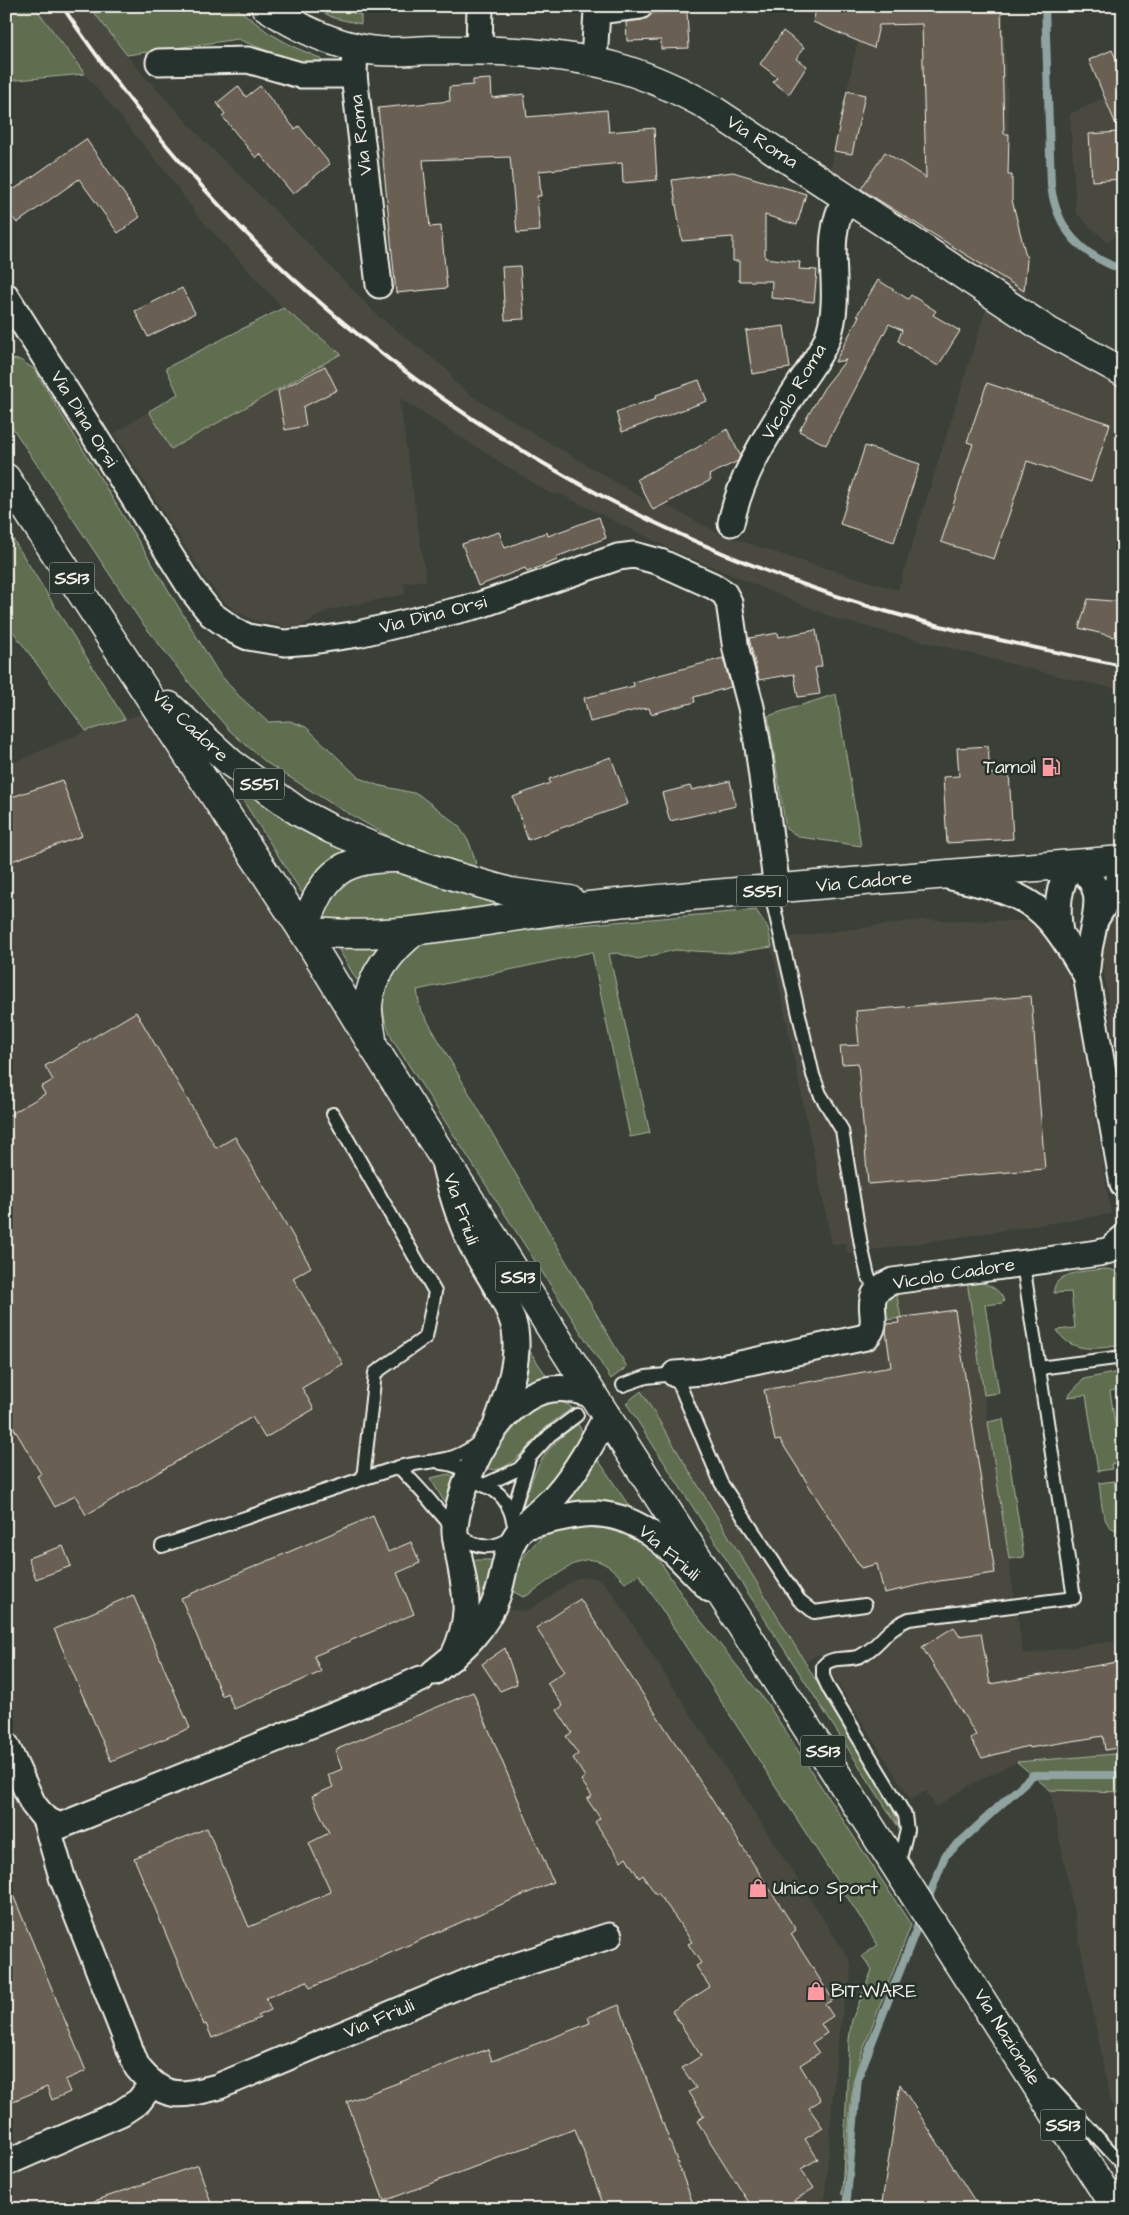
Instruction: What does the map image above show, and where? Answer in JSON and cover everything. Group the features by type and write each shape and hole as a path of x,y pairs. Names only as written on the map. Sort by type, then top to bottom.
{"main road":[{"name":"Via Roma","path":"266,6 306,30 355,47 390,51 479,50 553,55 594,60 656,80 704,104 1048,331 1123,372"},
{"name":"Via Cadore","path":"6,478 303,931 334,935 415,931 605,904 1123,860"},
{"name":"Via Cadore","path":"138,678 231,763 299,812 331,829 400,858 510,892 605,904"},
{"name":"Via Cadore","path":"303,931 313,906 334,873 350,864 370,858 400,858"},
{"name":"Via Friuli","path":"303,931 444,1159 592,1408 732,1610 913,1892"},
{"path":"373,1046 368,1005 375,982 385,959 401,942 415,931"},
{"name":"Via Nazionale","path":"913,1892 1116,2209"}],"street":[{"path":"479,50 480,6"},
{"path":"594,60 597,11 640,6"},
{"name":"Via Roma","path":"355,47 354,75 379,285"},
{"name":"Via Roma","path":"159,62 248,60 300,74 354,75"},
{"name":"Vicolo Roma","path":"731,523 736,500 745,476 767,436 827,339 834,313 835,294 832,245 834,228 838,212 846,198"},
{"name":"Via Dina Orsi","path":"6,296 192,590 211,614 235,631 248,637 285,643 358,634 480,605 598,563 618,557 634,555 668,565 724,593 729,602 736,650 753,715 773,890"},
{"path":"1060,933 1057,904 1060,889 1073,864 1083,870 1095,887 1098,897 1086,975 1123,1184"},
{"path":"1096,916 1123,873"},
{"path":"943,876 976,883 1016,897 1048,918 1060,933 1086,975"},
{"name":"Via Friuli","path":"436,1669 462,1638 466,1622 466,1608 454,1530 460,1498 477,1480 481,1450 495,1427 510,1384 516,1350 515,1330 511,1315 473,1247 458,1213 444,1159"},
{"name":"Vicolo Cadore","path":"675,1374 703,1372 866,1337 871,1332 873,1324 872,1299 877,1290 893,1281 1098,1253 1110,1250 1123,1238"},
{"name":"Via Friuli","path":"495,1427 513,1408 532,1396 550,1389 568,1388 592,1408"},
{"path":"45,1819 60,1826 81,1819 386,1695 436,1669 466,1646 492,1608 518,1525 566,1483 590,1446 592,1408"},
{"name":"Via Friuli","path":"518,1525 582,1514 612,1515 626,1519 658,1539 732,1610"},
{"path":"6,1745 33,1804 45,1819 62,1877 137,2067 151,2084 139,2101 121,2113 6,2163"},
{"name":"Via Friuli","path":"151,2084 169,2093 192,2094 217,2087 472,1980 609,1936"}],"lane":[{"path":"773,890 813,1075 820,1094 842,1130 868,1276 877,1290"},
{"path":"333,1114 435,1292 426,1337 375,1373 363,1479"},
{"path":"898,1867 907,1830 905,1815 829,1689 822,1670 826,1662 859,1656 869,1651 889,1629 909,1619 1074,1598 1023,1264"},
{"path":"1039,1368 1123,1358"},
{"path":"623,1386 646,1377 675,1374 721,1483 799,1600 814,1612 865,1605"},
{"path":"477,1480 519,1469 550,1435 592,1408"},
{"path":"162,1546 399,1467 431,1463 463,1454 476,1445 495,1427"},
{"path":"399,1467 454,1530 468,1541 489,1548 508,1541 518,1525 521,1480 530,1458"},
{"path":"431,1463 456,1465 502,1496 518,1525"},
{"path":"1010,2042 1123,2165"}],"shaded area":[{"path":"34,6 89,6 137,68 209,146 299,234 378,316 450,372 452,380 473,397 649,502 653,510 664,504 720,534 898,590 986,309 998,297 828,185 831,167 865,6 1003,6 1009,134 1008,175 1012,175 1012,200 1027,259 1024,291 1048,331 1123,372 1123,690 1070,679 836,619 675,551 560,494 551,494 399,398 426,580 404,583 405,594 326,611 296,629 253,620 236,611 222,600 207,581 114,434 149,411 171,448 341,353 283,308 198,216 170,177 85,74"},
{"path":"1123,89 1123,232 1107,242 1076,213 1070,114"},
{"path":"159,709 373,1046 515,1330 470,1475 455,1465 399,1467 454,1529 466,1608 524,1611 532,1608 577,1578 592,1577 602,1581 615,1597 849,1959 851,1977 844,2003 837,2045 824,2209 6,2209 6,766 86,731"},
{"path":"1123,900 1123,1102 1101,951 1103,935 1109,919"},
{"path":"921,920 1035,921 1049,937 1065,964 1075,998 1111,1214 848,1254 845,1243 832,1244 770,940"},
{"path":"967,1281 1023,1654 1123,1640 1123,1755 1017,1762 975,1782 936,1807 926,1791 911,1800 819,1654 805,1662 641,1391 649,1387 723,1379 870,1349 883,1336 885,1320 896,1292"},
{"path":"1050,1790 1123,1792 1123,2139 1110,2098"}],"green space":[{"path":"6,6 34,6 85,74 6,81"},
{"path":"89,6 234,6 269,33 294,47 322,59 320,62 292,61 238,39 127,55"},
{"path":"310,6 329,6 361,15 361,24 334,18"},
{"path":"283,308 341,354 171,449 149,411 178,394 166,368"},
{"path":"6,359 20,360 34,369 218,672 239,696 268,722 290,721 306,727 359,778 377,785 418,794 458,825 469,842 476,868 397,841 337,807 267,763 230,731 140,620 6,418"},
{"path":"6,528 125,719 86,731 6,622"},
{"path":"836,694 861,846 800,837 786,829 768,716"},
{"path":"235,788 343,849 344,854 306,893 302,893"},
{"path":"390,867 523,908 392,918 351,924 323,920 322,914 345,879"},
{"path":"756,910 768,928 772,947 730,953 675,950 638,959 617,953 609,954 650,1133 630,1137 592,952 417,990 420,1008 627,1367 611,1379 392,1039 385,1020 382,1002 383,984 417,944 438,937"},
{"path":"381,945 369,961 360,980 356,979 338,948 340,946"},
{"path":"1104,1269 1115,1272 1121,1280 1124,1319 1123,1345 1096,1348 1078,1347 1063,1338 1057,1330 1075,1328 1071,1292 1054,1293 1055,1286 1059,1280 1073,1273"},
{"path":"967,1281 989,1285 1002,1296 1004,1301 1002,1303 985,1305 999,1393 984,1395"},
{"path":"896,1292 901,1318 885,1320 883,1307 886,1297"},
{"path":"527,1347 548,1378 519,1393"},
{"path":"1123,1371 1123,1389 1110,1391 1121,1462 1111,1464 1112,1469 1098,1471 1086,1395 1067,1397 1084,1379"},
{"path":"641,1391 861,1755 892,1808 899,1828 626,1403"},
{"path":"555,1400 572,1408 543,1430 512,1462 495,1470 487,1468 500,1445 524,1418 536,1407"},
{"path":"1003,1419 1024,1557 1009,1559 988,1422"},
{"path":"578,1424 583,1433 566,1464 541,1494 523,1505 537,1468 548,1450"},
{"path":"597,1458 631,1509 560,1507"},
{"path":"449,1474 454,1477 448,1502 445,1503 430,1478"},
{"path":"1114,1481 1118,1510 1123,1510 1123,1530 1115,1530 1110,1527 1106,1521 1102,1506 1099,1483"},
{"path":"578,1526 604,1526 628,1533 648,1546 656,1555 689,1606 767,1703 911,1925 861,2055 853,2084 842,2195 849,2039 852,2020 872,1970 862,1956 878,1945 639,1574 625,1583 617,1573 606,1565 594,1560 587,1560 570,1566 528,1595 523,1597 514,1592 513,1583 518,1566 536,1542 551,1532"},
{"path":"473,1560 494,1560 490,1579 479,1599 477,1596"},
{"path":"1115,1754 1123,1755 1123,1792 1050,1790 1017,1762"}],"building":[{"path":"817,6 1001,6 1004,134 1009,134 1008,175 1012,175 1012,200 1027,260 1024,291 861,189 885,152 926,178 922,24 879,25 874,48 813,22"},
{"path":"687,12 689,48 661,49 661,40 627,41 626,22 642,20 652,13"},
{"path":"783,31 804,47 796,59 807,66 789,94 773,82 777,77 760,64"},
{"path":"1112,50 1123,74 1123,179 1092,181 1089,134 1119,132 1089,60"},
{"path":"491,79 492,98 524,94 527,117 607,110 609,132 654,128 657,180 623,183 622,163 539,171 541,196 537,196 540,231 517,233 510,157 423,160 430,227 441,226 447,288 396,293 378,108 450,101 449,87 473,85 473,80"},
{"path":"238,86 246,97 260,86 295,129 299,126 330,164 293,194 260,154 256,158 222,116 225,114 217,103"},
{"path":"847,91 865,95 852,154 834,151"},
{"path":"86,139 140,217 118,233 79,179 17,223 6,209 6,195"},
{"path":"733,172 806,194 797,225 765,215 765,258 800,262 799,269 817,270 814,302 771,298 772,281 739,281 739,261 733,261 733,237 682,241 672,180"},
{"path":"520,266 524,319 505,320 502,267"},
{"path":"878,280 908,299 911,295 936,311 933,315 960,331 938,366 898,341 902,330 889,324 826,445 799,431 824,388 846,360 835,362 859,316 857,315"},
{"path":"182,288 195,313 148,337 135,311"},
{"path":"784,326 790,368 752,374 746,331"},
{"path":"325,366 337,390 303,407 306,426 285,430 278,391"},
{"path":"699,380 707,401 622,432 616,412 657,398 656,395"},
{"path":"987,383 1110,424 1091,482 1027,461 994,559 941,542 973,444 967,442"},
{"path":"727,429 740,455 738,461 709,475 711,480 653,510 637,479 695,449"},
{"path":"865,446 920,464 894,542 840,524"},
{"path":"599,517 606,538 556,557 557,560 527,572 525,568 478,586 462,544 499,532 505,548 547,532 548,536"},
{"path":"1088,599 1123,602 1123,639 1079,628"},
{"path":"816,630 822,666 815,668 820,694 798,697 794,674 759,680 749,638 778,633 779,637"},
{"path":"723,658 731,687 694,697 695,702 651,714 649,708 640,709 590,722 584,698 634,686 633,682"},
{"path":"988,746 990,774 1009,772 1013,839 947,843 943,777 959,776 957,748"},
{"path":"611,757 628,804 528,840 513,797 550,783 549,779"},
{"path":"62,780 82,836 6,863 6,799"},
{"path":"730,781 736,806 670,821 662,793 690,786 692,790"},
{"path":"1031,996 1045,1169 868,1184 858,1063 842,1064 840,1046 859,1045 856,1011"},
{"path":"136,1012 216,1148 235,1137 311,1267 293,1278 343,1364 302,1388 314,1409 265,1438 252,1417 86,1515 75,1495 55,1507 37,1476 41,1474 6,1415 6,1117 45,1094 41,1087 53,1080 45,1066"},
{"path":"955,1310 995,1573 939,1581 884,1593 877,1564 861,1568 780,1440 775,1441 764,1390 891,1367 886,1331 887,1324 899,1323 898,1318"},
{"path":"373,1516 388,1552 411,1542 420,1563 397,1573 414,1614 314,1656 321,1672 234,1709 227,1693 222,1696 181,1598"},
{"path":"63,1546 71,1566 36,1579 28,1558"},
{"path":"133,1595 190,1728 111,1761 54,1629"},
{"path":"580,1599 796,1930 791,1934 833,2000 825,2004 833,2016 821,2024 827,2033 812,2043 819,2053 800,2065 821,2100 809,2108 823,2128 805,2139 818,2159 801,2169 814,2188 792,2202 796,2209 753,2209 697,2121 704,2116 689,2092 696,2088 682,2068 701,2056 672,2011 710,1987 696,1966 701,1963 688,1944 692,1942 669,1908 658,1893 656,1895 643,1875 639,1878 626,1857 621,1861 595,1822 600,1818 587,1799 592,1796 581,1780 585,1777 573,1758 578,1754 566,1736 572,1733 557,1710 563,1706 547,1683 565,1671 536,1628"},
{"path":"954,1627 959,1636 981,1633 990,1684 1123,1661 1123,1747 1105,1750 1103,1736 1029,1748 1028,1746 982,1758 970,1738 976,1735 922,1647"},
{"path":"505,1648 517,1684 500,1691 482,1664"},
{"path":"473,1692 553,1882 310,1988 307,1981 266,1998 271,2010 258,2016 260,2018 212,2038 206,2024 204,2025 134,1858 207,1828 249,1927 331,1892 309,1843 329,1833 312,1796 333,1787 328,1775 342,1769 335,1750"},
{"path":"6,1878 86,2071 65,2080 70,2092 52,2100 47,2087 6,2104"},
{"path":"619,2005 695,2209 605,2209 575,2129 384,2201 347,2102 488,2049 492,2061 590,2023 588,2017"},
{"path":"900,2084 980,2209 881,2209"},
{"path":"198,2165 213,2209 80,2209 80,2206"}],"waterway":[{"path":"1045,6 1051,186 1054,202 1065,228 1083,248 1095,257 1123,270"},
{"path":"926,1904 945,1856 1033,1775 1123,1775"},
{"path":"846,2209 858,2078 921,1917"}],"railway":[{"path":"62,6 106,68 152,127 184,166 249,236 320,302 394,363 472,419 554,469 639,515 726,555 816,589 891,613 1007,642 1123,666"}],"place":[{"name":"Tamoil","path":"1051,767"},
{"name":"Unico Sport","path":"758,1888"},
{"name":"BIT.WARE","path":"816,1991"}]}
